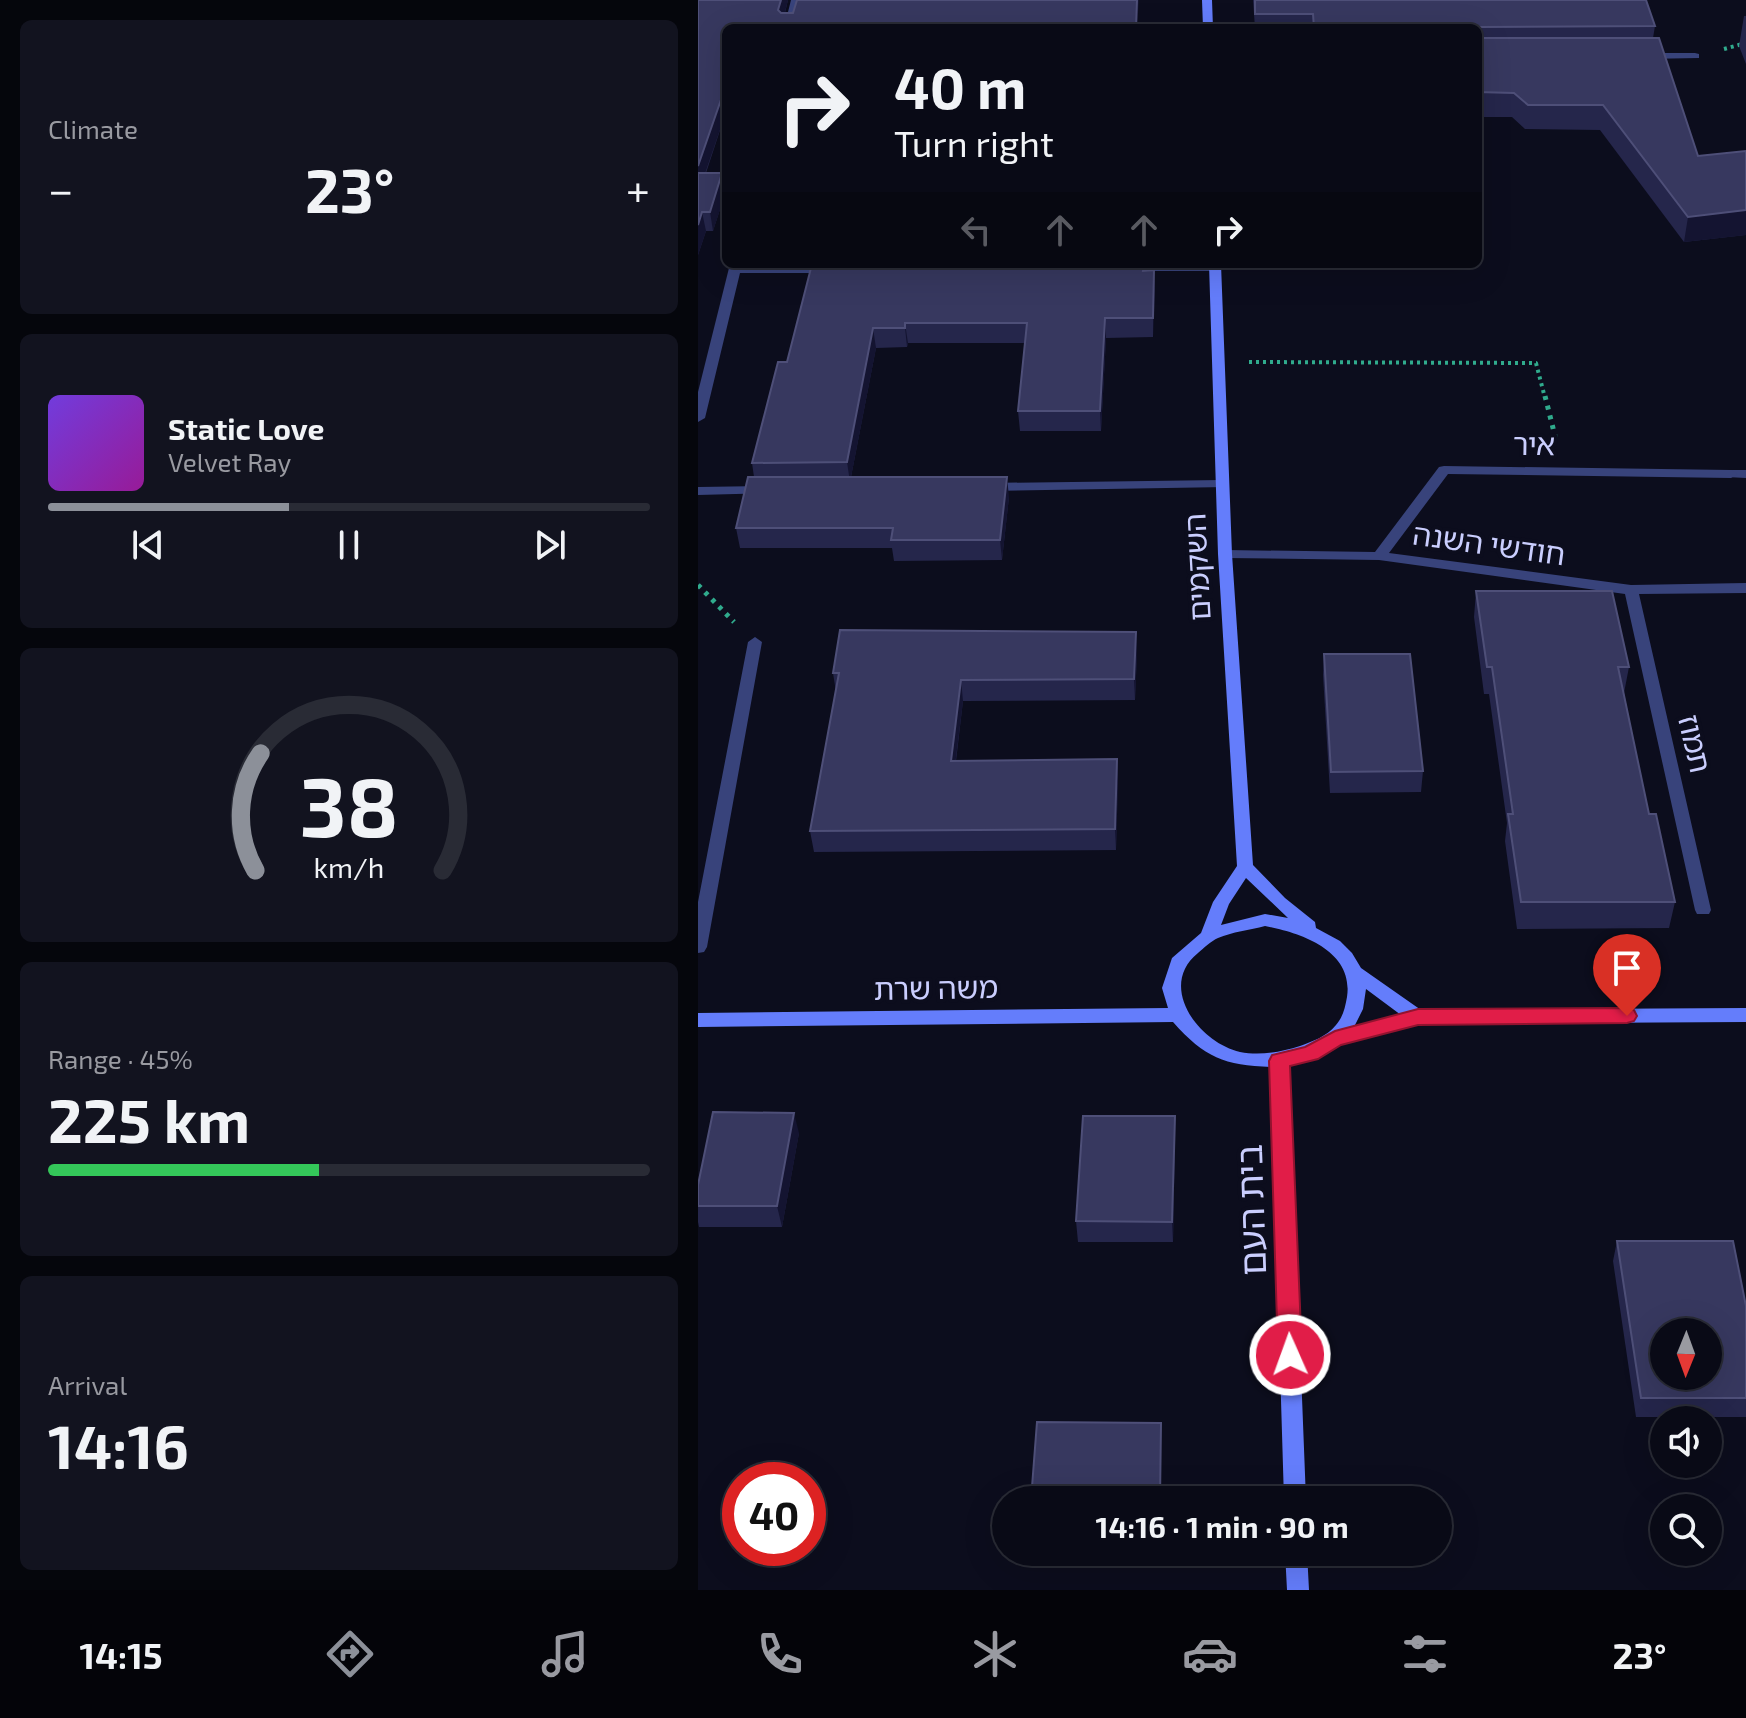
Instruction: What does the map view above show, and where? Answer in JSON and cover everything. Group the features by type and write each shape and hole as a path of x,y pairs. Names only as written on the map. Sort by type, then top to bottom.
{"street":[{"path":"790,24 796,0"},
{"path":"1207,0 1208,24"},
{"path":"1633,56 1695,56"},
{"path":"698,418 736,268"},
{"path":"792,268 847,269"},
{"name":"השקמים","path":"1215,268 1225,554 1245,867"},
{"name":"איר","path":"1379,556 1444,470 1738,474"},
{"path":"968,488 1222,484"},
{"path":"698,491 777,490"},
{"name":"חודשי השנה","path":"1225,554 1379,556 1631,590 1746,588"},
{"name":"תמוז","path":"1631,590 1703,910"},
{"path":"698,947 755,642"},
{"path":"1209,933 1221,902 1245,867 1279,902 1342,952 1355,973 1418,1017"},
{"path":"1321,935 1295,924 1265,920 1236,923 1209,933 1188,948 1174,969 1170,992 1175,1015 1192,1036 1217,1052 1247,1061 1280,1061 1310,1053 1335,1039 1418,1017 1746,1015"},
{"path":"1335,1039 1352,1018 1358,996 1355,973"},
{"name":"משה שרת","path":"698,1020 1175,1015"},
{"name":"בית העם","path":"1280,1061 1295,1486"},
{"path":"1297,1566 1298,1590"}],"path":[{"path":"1218,362 1536,363 1565,472"},
{"path":"698,585 755,642"}],"building":[{"path":"698,0 781,0 778,10 793,13 797,0 1137,0 1136,24 722,24 722,97 698,166"},
{"path":"1255,0 1646,0 1655,26 1314,24 1313,14 1255,14"},
{"path":"1482,38 1659,38 1698,156 1746,151 1746,210 1688,217 1603,105 1528,105 1514,93 1482,92"},
{"path":"698,173 722,173 710,212 702,212 698,225"},
{"path":"811,268 1154,270 1153,318 1105,318 1100,411 1018,411 1027,323 905,323 905,328 873,328 847,462 752,463 778,362 787,362"},
{"path":"748,477 1007,477 1000,540 891,540 893,528 736,528"},
{"path":"1476,591 1612,591 1629,667 1618,667 1649,814 1656,814 1675,902 1521,902 1508,814 1513,814 1492,667 1487,667"},
{"path":"840,630 1136,632 1134,679 961,680 951,761 1117,759 1115,829 810,831 839,673 833,673"},
{"path":"1324,654 1410,654 1423,771 1331,772"},
{"path":"713,1112 794,1113 777,1206 698,1206 698,1185"},
{"path":"1083,1116 1175,1116 1172,1222 1076,1221"},
{"path":"1617,1241 1733,1241 1746,1306 1746,1398 1641,1398"},
{"path":"1037,1422 1161,1423 1160,1486 1032,1486"}],"route":[{"path":"1290,1355 1280,1061 1310,1053 1335,1039 1418,1017 1627,1016"}]}
